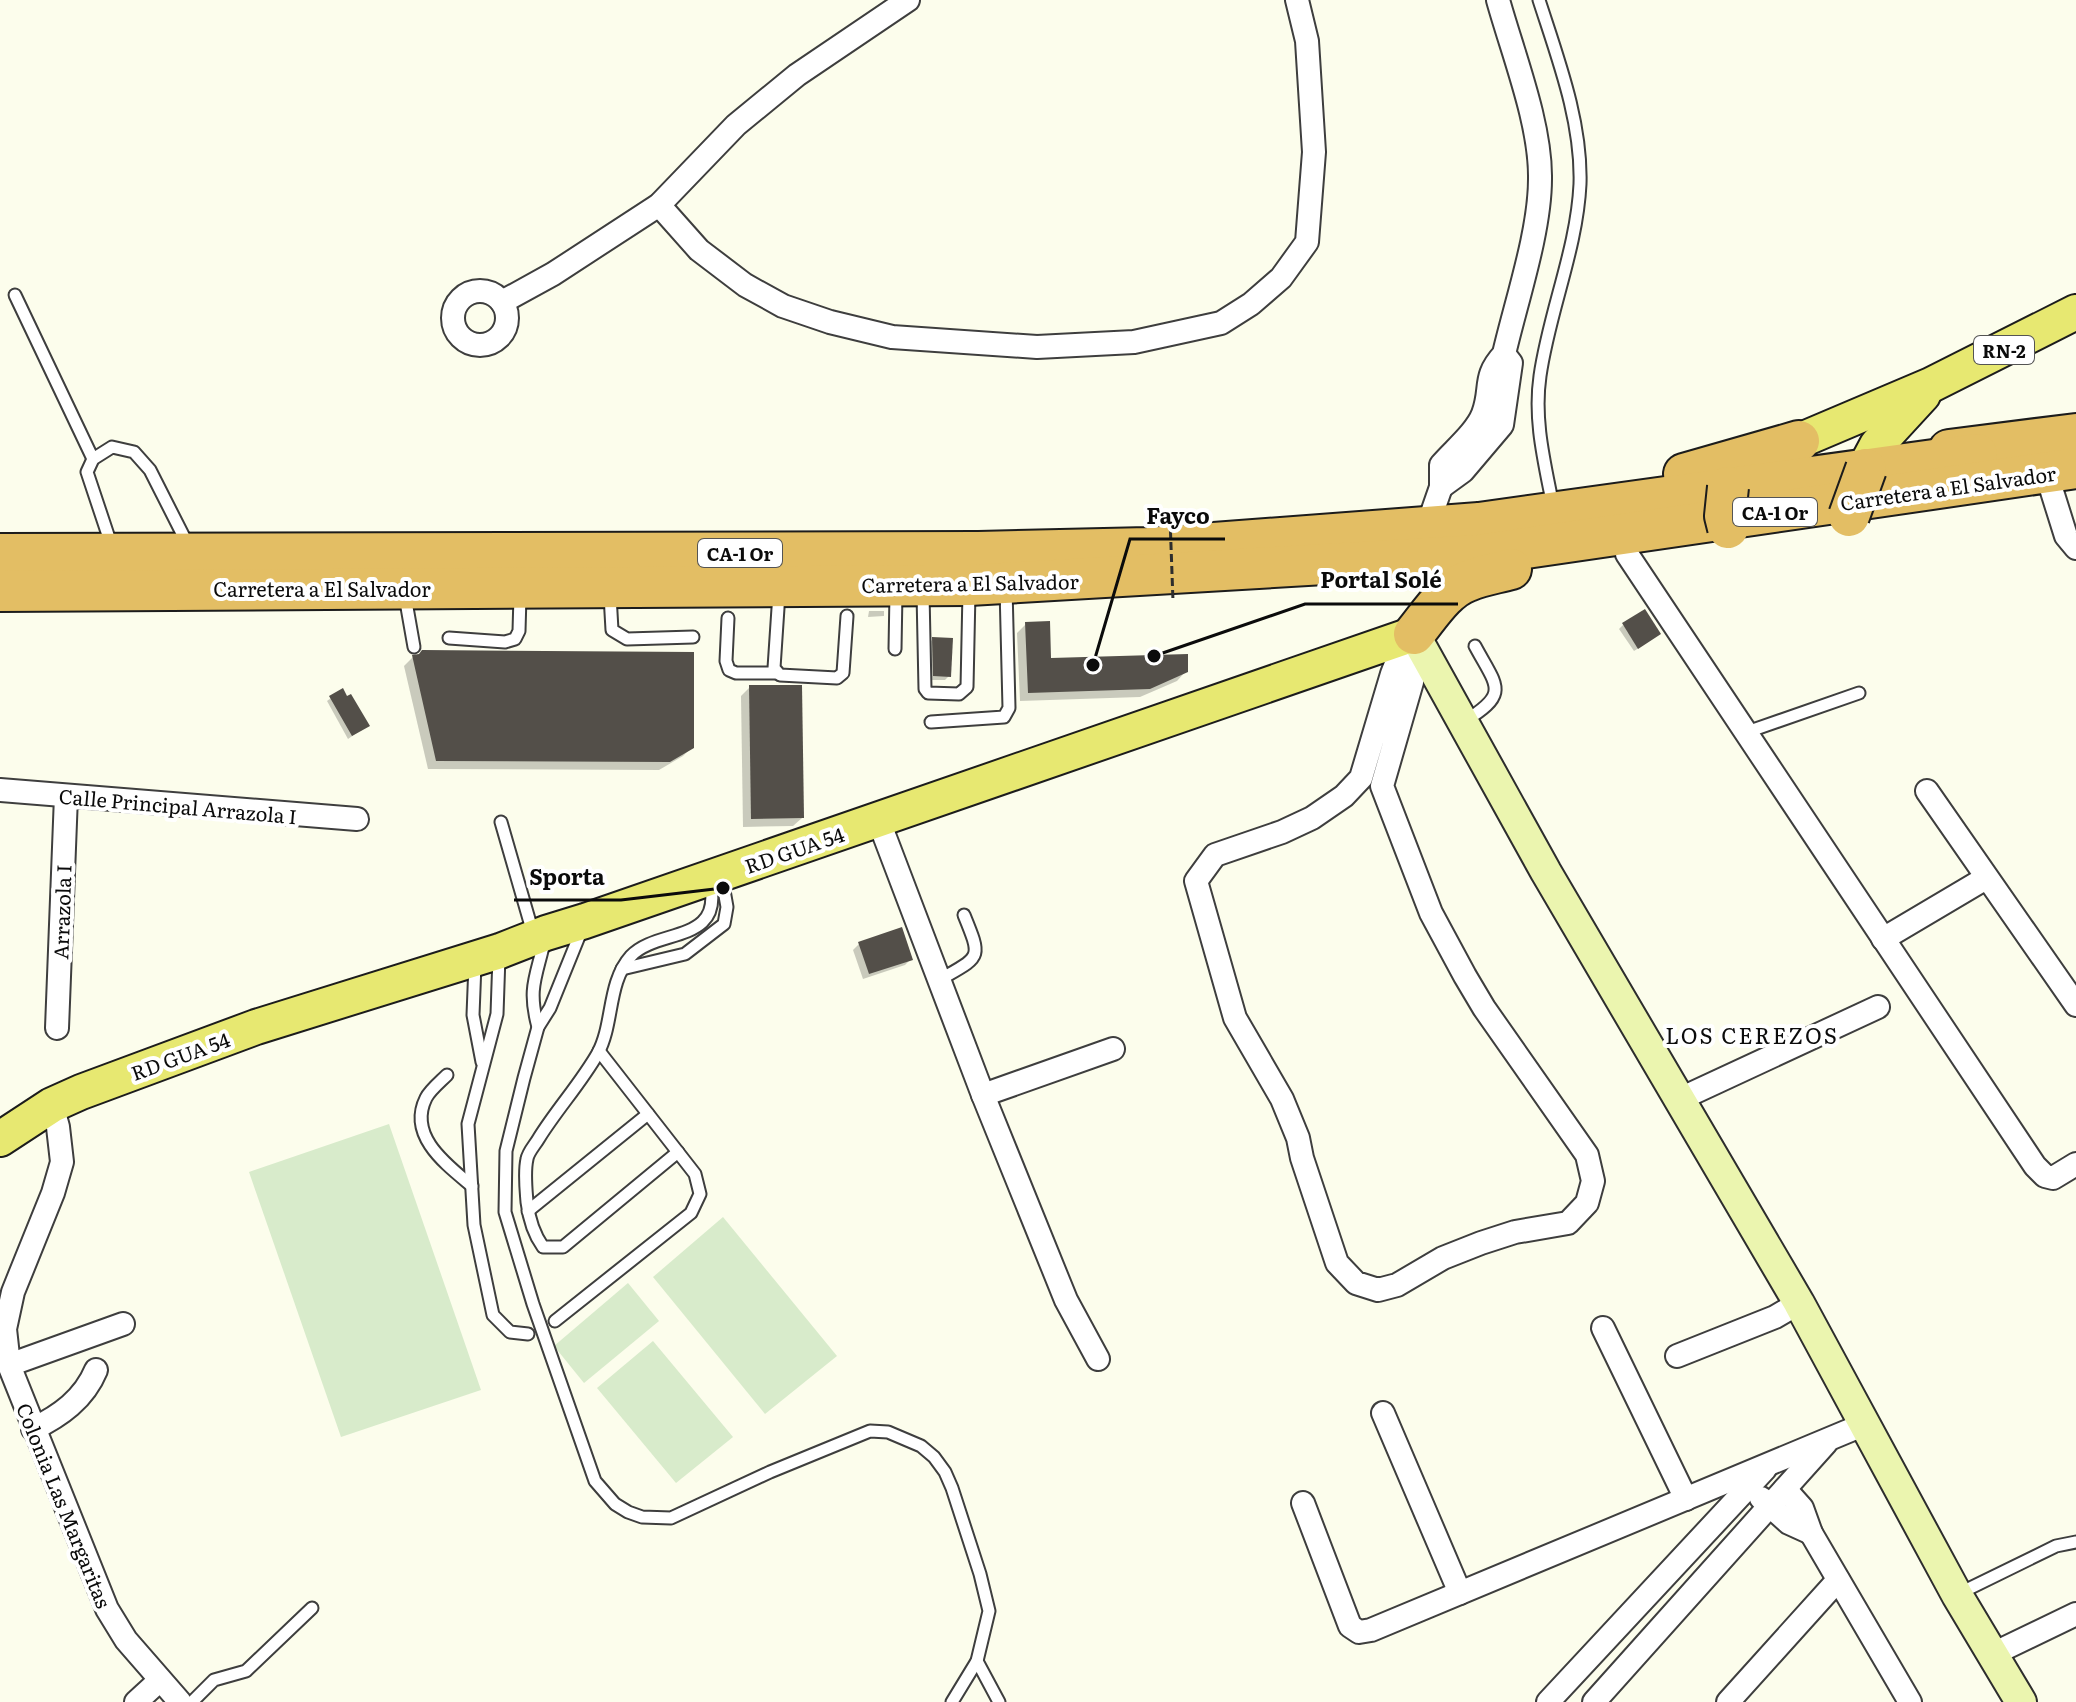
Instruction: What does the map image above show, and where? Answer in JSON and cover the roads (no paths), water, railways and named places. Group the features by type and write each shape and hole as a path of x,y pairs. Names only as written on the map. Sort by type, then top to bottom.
{"highway":[{"path":"1672,478 1735,480 2076,434"},
{"path":"1159,533 1213,523 1437,498 1551,496 1672,478 1799,441"},
{"path":"1735,535 1725,516 1735,480 1799,441"},
{"name":"Carretera a El Salvador","path":"0,554 947,553 1159,533 1479,523 2076,441"},
{"path":"1847,520 1867,464"},
{"path":"1061,581 1106,589 1246,586 1511,569 1847,520 2067,478"},
{"name":"Carretera a El Salvador","path":"0,591 1061,581 1478,555 2067,478"},
{"path":"1414,634 1446,596 1459,586 1511,569"},
{"path":"1408,578 1424,585 1429,592 1429,601 1414,634"}],"main road":[{"name":"RN-2","path":"1799,441 1931,385 2076,312"},
{"name":"RN-2","path":"1867,464 1877,445 1931,385"},
{"name":"RD GUA 54","path":"0,1139 52,1105 81,1092 256,1027 487,955 1414,634"}],"street":[{"path":"502,302 553,274 659,205 736,125 797,75 908,0"},
{"path":"659,205 699,250 745,285 783,306 830,322 892,337 1037,347 1134,342 1221,323 1251,304 1281,278 1307,242 1314,152 1307,41 1297,0"},
{"path":"1437,498 1502,425 1511,363 1504,354 1539,207 1541,178 1535,130 1498,0"},
{"path":"2067,478 2066,536 2076,548"},
{"path":"1627,554 2035,1166 2045,1176 2053,1178 2076,1164"},
{"path":"1414,634 1546,872 1799,1303 1957,1595 2021,1702"},
{"path":"1414,634 1412,682 1382,786 1431,913 1484,1008 1587,1155 1593,1181 1587,1203 1568,1223 1515,1232 1481,1243 1443,1258 1397,1285 1378,1290 1356,1283 1337,1263 1298,1138 1282,1099 1235,1018 1196,881 1215,855 1312,818 1344,796 1361,778 1395,665 1414,634"},
{"path":"1361,778 1382,786"},
{"name":"Calle Principal Arrazola I","path":"0,790 357,819"},
{"path":"1927,791 2076,1005"},
{"name":"Arrazola I","path":"57,1028 66,796"},
{"path":"878,819 983,1095 1066,1300 1098,1359"},
{"path":"1883,939 1986,878"},
{"path":"1680,1099 1878,1007"},
{"path":"983,1095 1113,1049"},
{"name":"Colonia Las Margaritas","path":"52,1105 62,1162 53,1193 13,1292 5,1329 9,1365 107,1609 126,1640 180,1702"},
{"path":"1677,1356 1775,1317 1799,1303"},
{"path":"9,1365 123,1324"},
{"path":"1603,1328 1686,1499"},
{"path":"33,1429 55,1418 79,1398 96,1370"},
{"path":"1383,1413 1460,1593"},
{"path":"1303,1503 1350,1626 1359,1632 1371,1630 1865,1424"},
{"path":"1594,1702 1832,1437"},
{"path":"1548,1702 1771,1463"},
{"path":"1748,1487 1778,1497 1789,1523 1811,1533 1910,1702"},
{"path":"1728,1702 1838,1580"},
{"path":"1651,1592 1674,1613"},
{"path":"1993,1654 2076,1614"},
{"path":"136,1702 160,1680"}],"lane":[{"path":"1539,0 1566,85 1578,152 1580,184 1540,374 1538,426 1551,496"},
{"path":"15,295 93,459"},
{"path":"114,553 87,472 93,459 112,447 134,452 150,470 191,553"},
{"path":"910,584 925,689 928,693 959,694 967,687 988,584"},
{"path":"895,649 910,584"},
{"path":"931,722 1004,717 1009,708 988,584"},
{"path":"776,673 780,585"},
{"path":"610,586 612,630 618,636 627,639 693,637"},
{"path":"449,638 505,642 515,639 519,631 520,587"},
{"path":"405,588 414,647"},
{"path":"728,618 726,661 729,670 736,673 837,678 845,667 847,616"},
{"path":"1463,723 1491,704 1496,695 1495,684 1475,646"},
{"path":"1747,732 1859,693"},
{"path":"501,822 540,936 532,1004 538,1027"},
{"path":"678,1152 563,1247 543,1247 533,1233 528,1211 527,1158 599,1051 622,969 632,955 645,945 683,934 702,923 711,906 715,876"},
{"path":"622,969 685,954 724,924 727,907 715,876"},
{"path":"941,979 969,962 976,954 978,947 964,915"},
{"path":"585,921 554,997 538,1027 506,1151 505,1212 533,1304 595,1481 615,1504 642,1517 671,1518 770,1472 870,1431 905,1437 934,1457 945,1472 980,1574 989,1611 977,1661 952,1702"},
{"path":"483,1066 473,1015 476,974 487,955"},
{"path":"487,955 497,1014 468,1124 474,1225 493,1315 510,1332 528,1334"},
{"path":"555,1321 695,1207 700,1194 698,1180 599,1051"},
{"path":"447,1075 426,1098 422,1116 427,1140 440,1159 472,1186"},
{"path":"528,1211 648,1114"},
{"path":"1957,1595 2056,1546 2076,1542"},
{"path":"192,1702 214,1680 246,1671 312,1608"},
{"path":"977,1661 999,1702"}],"place":[{"name":"Portal Solé","path":"1154,656"},
{"name":"Fayco","path":"1093,665"},
{"name":"Sporta","path":"723,888"}],"district":[{"name":"LOS CEREZOS","path":"1752,1034"}]}
